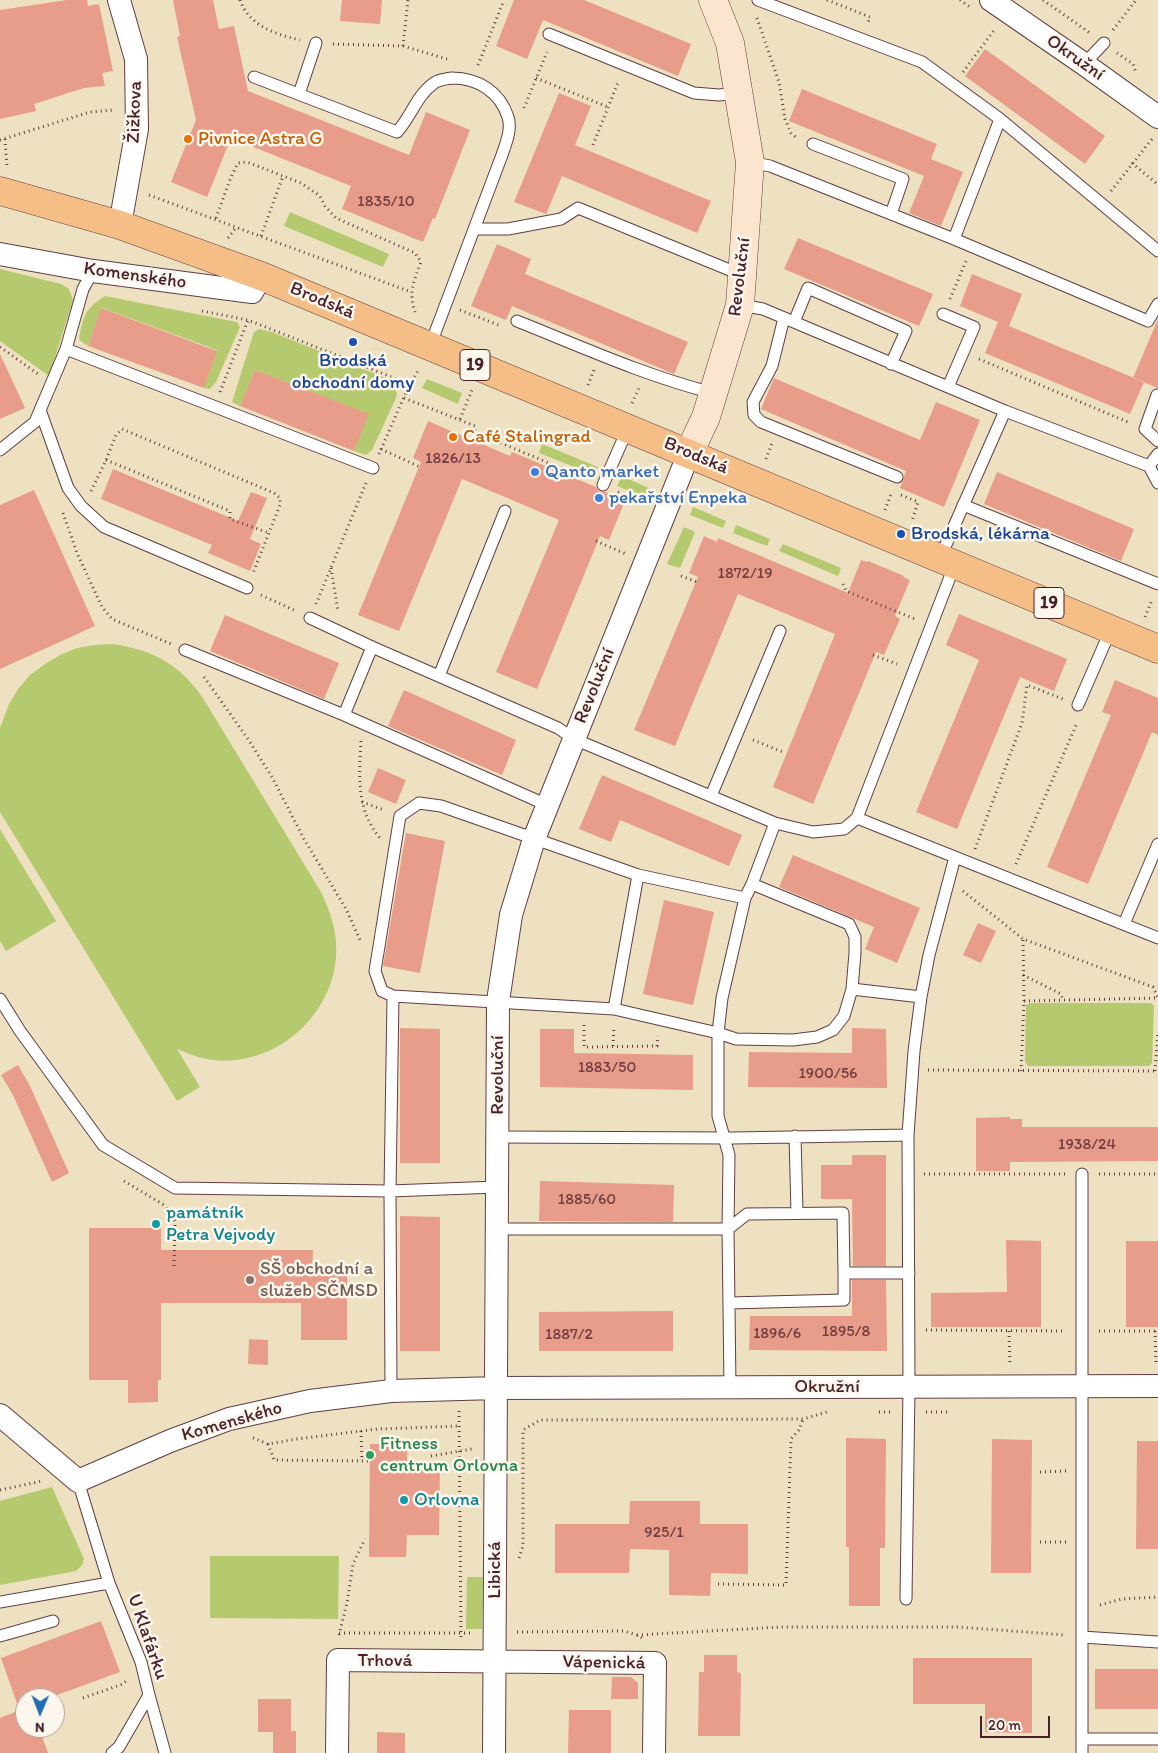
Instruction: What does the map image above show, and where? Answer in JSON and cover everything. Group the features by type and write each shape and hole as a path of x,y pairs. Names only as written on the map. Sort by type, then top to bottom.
{"main road":[{"name":"19","path":"4,182 261,276"},
{"name":"Brodská","path":"261,276 427,354 630,417 689,453 1158,649"}],"street":[{"name":"Žižkova","path":"119,0 136,59 138,129 120,225"},
{"name":"Revoluční","path":"496,1388 498,1002 511,915 534,839 547,805 689,453 706,417 740,305 750,162 730,43 713,0"},
{"name":"Okružní","path":"992,0 1158,117"},
{"name":"Komenského","path":"0,254 92,271 252,292 261,276"},
{"name":"Okružní","path":"496,1388 1158,1386"},
{"name":"Komenského","path":"78,1481 170,1441 230,1419 310,1401 391,1391 496,1388"},
{"name":"Libická","path":"494,1753 496,1388"},
{"path":"0,1415 78,1481"},
{"name":"Trhová","path":"337,1753 338,1660 494,1662"},
{"name":"Vápenická","path":"494,1662 655,1663 654,1753"}],"lane":[{"path":"758,0 922,62 1000,118 1158,251"},
{"path":"551,35 694,93 718,95 739,92"},
{"path":"299,94 316,43"},
{"path":"1084,64 1104,43"},
{"path":"254,77 397,132 403,126 419,97 435,82 444,79 466,78 490,89 502,105 509,118 509,132 427,354"},
{"path":"954,239 1000,118"},
{"path":"813,144 903,178 891,214"},
{"path":"750,162 770,166 954,239 1148,321 1158,304"},
{"path":"474,229 508,229 561,219 578,208 742,275"},
{"path":"0,450 34,422 66,349 83,289 92,271"},
{"path":"891,364 906,330 808,288 789,320 772,366 753,402 754,415 761,422 897,477"},
{"path":"740,305 762,309 1005,411 1149,466 1158,483"},
{"path":"943,314 974,327 948,387"},
{"path":"517,321 646,373 676,384 713,393"},
{"path":"66,349 373,468"},
{"path":"1157,395 1145,429 1158,441"},
{"path":"40,410 68,488 81,506 104,527 247,588"},
{"path":"306,616 372,647 558,728 574,739 775,823 813,832 844,829 857,818 932,626 963,505 1005,411"},
{"path":"603,485 630,417"},
{"path":"1149,466 1158,454"},
{"path":"963,505 1156,589"},
{"path":"439,676 506,511"},
{"path":"1078,705 1111,629"},
{"path":"711,796 780,631"},
{"path":"344,715 372,647"},
{"path":"185,650 363,723 547,805"},
{"path":"745,898 638,875 441,806 419,803 400,816 375,971 382,991 393,996 614,1009 718,1033 736,1039 793,1040 817,1037 832,1030 844,1016 852,989 855,953 853,929 849,924 752,884"},
{"path":"857,818 1158,938"},
{"path":"730,1387 729,1155 718,1116 718,1033 722,998 745,898 775,823"},
{"path":"1124,924 1158,844"},
{"path":"906,1599 909,1387 908,1135 921,997 929,955 955,857"},
{"path":"614,1009 638,875"},
{"path":"852,989 921,997"},
{"path":"391,1391 390,1190 393,996"},
{"path":"0,999 20,1031 103,1145 175,1188 390,1190 497,1187"},
{"path":"497,1137 908,1135"},
{"path":"795,1136 797,1213"},
{"path":"1082,1174 1082,1753"},
{"path":"497,1229 728,1229 746,1214 842,1213 844,1300 729,1303"},
{"path":"844,1273 909,1273"},
{"name":"U Klafárku","path":"78,1481 109,1583 141,1662 149,1695 119,1747 112,1753"},
{"name":"U Klafárku","path":"0,1602 109,1583"},
{"path":"0,1636 53,1620"},
{"path":"1082,1637 1158,1642"},
{"path":"149,1695 165,1753"},
{"path":"1082,1739 1158,1739"}],"path":[{"path":"240,0 243,11 266,29 281,36 316,43 358,46 403,46 458,62"},
{"path":"403,46 408,0"},
{"path":"477,68 504,0"},
{"path":"827,0 870,17 862,39"},
{"path":"1043,0 1104,43 1136,0"},
{"path":"755,13 780,82 785,119 791,133 799,139"},
{"path":"953,84 998,25"},
{"path":"509,132 524,109 551,35"},
{"path":"593,145 625,65"},
{"path":"536,78 608,107"},
{"path":"0,140 90,112 137,108"},
{"path":"1102,204 1158,132"},
{"path":"4,182 5,139"},
{"path":"150,196 216,218 411,292 421,262 415,253 336,218 325,206 320,196 301,183 247,162 238,163 216,218"},
{"path":"1132,163 1156,183"},
{"path":"261,236 283,176"},
{"path":"943,314 972,247"},
{"path":"446,304 513,330 517,321"},
{"path":"214,406 248,320 399,380 407,390"},
{"path":"0,347 51,384"},
{"path":"962,352 1145,429"},
{"path":"420,467 381,450 407,390 427,354"},
{"path":"630,417 646,373"},
{"path":"460,419 474,385"},
{"path":"404,398 476,426 475,432 645,504"},
{"path":"81,506 90,494 116,435 122,429 274,492 280,498 280,505 247,588 306,616 331,568 373,468"},
{"path":"766,461 778,429"},
{"path":"106,460 230,511 230,519 269,533"},
{"path":"882,517 892,491 918,502 909,529"},
{"path":"61,506 82,562 102,607 112,619 185,650 248,739 272,777 304,839 346,909 362,944 378,954"},
{"path":"596,542 631,556"},
{"path":"331,568 343,634"},
{"path":"681,576 697,582"},
{"path":"843,584 846,591 932,626"},
{"path":"1142,624 1156,589"},
{"path":"873,655 914,670"},
{"path":"970,863 1022,723 1026,685 1078,705 1078,720 1010,879"},
{"path":"363,723 360,760 361,801 375,832 394,855"},
{"path":"737,734 782,752"},
{"path":"361,801 400,816"},
{"path":"948,879 1023,939 1153,987 1158,998 1024,1001"},
{"path":"1021,1071 1024,1001 1023,939"},
{"path":"1023,975 1060,994 1063,1000"},
{"path":"584,1006 584,1047 657,1046 659,1020"},
{"path":"913,1070 1156,1071 1158,1032"},
{"path":"908,1174 1158,1174"},
{"path":"118,1177 164,1205 175,1221 174,1267"},
{"path":"909,1330 1157,1331 1156,1364"},
{"path":"1009,1331 1010,1373"},
{"path":"523,1445 523,1430 540,1420 803,1419 828,1412"},
{"path":"872,1412 908,1412"},
{"path":"718,1584 786,1584 791,1439 799,1430 803,1419"},
{"path":"365,1539 353,1564 347,1603 339,1633 461,1633 460,1426 361,1431 268,1444 274,1460 370,1461"},
{"path":"361,1431 362,1461"},
{"path":"431,1456 460,1451"},
{"path":"1040,1472 1082,1471"},
{"path":"0,1490 38,1481 78,1481"},
{"path":"1040,1542 1082,1542"},
{"path":"1082,1610 1122,1599 1158,1597"},
{"path":"637,1635 782,1627 939,1627 1082,1637"},
{"path":"516,1632 623,1631"},
{"path":"83,1698 123,1684 132,1676"}],"green space":[{"path":"290,212 389,254 383,267 284,226"},
{"path":"0,269 61,284 69,289 73,300 49,376 0,341"},
{"path":"105,296 237,322 240,327 216,382 210,389 204,388 217,350 102,308 88,346 83,343 79,339 86,314 98,300"},
{"path":"259,329 272,332 388,379 397,393 396,398 372,450 366,455 354,451 368,414 255,370 240,406 232,402 254,332"},
{"path":"427,379 462,393 458,404 422,388"},
{"path":"542,444 598,467 595,475 539,453"},
{"path":"622,476 655,491 652,500 617,486"},
{"path":"693,507 726,521 723,528 690,515"},
{"path":"736,525 770,539 767,546 733,533"},
{"path":"684,527 695,532 680,568 667,564"},
{"path":"783,544 841,568 838,576 779,551"},
{"path":"113,644 141,650 165,661 185,676 194,686 321,892 331,916 335,932 336,958 331,981 322,1002 309,1021 293,1036 274,1048 253,1057 230,1060 207,1059 177,1049 200,1087 177,1101 0,812 0,728 9,704 18,689 30,675 60,655 77,648"},
{"path":"0,829 56,921 6,951 0,941"},
{"path":"1030,1003 1151,1003 1154,1006 1152,1063 1149,1066 1028,1066 1025,1061 1026,1005"},
{"path":"52,1487 84,1559 82,1565 76,1571 0,1585 0,1501"},
{"path":"210,1556 339,1556 338,1619 210,1618"},
{"path":"467,1577 483,1577 482,1629 466,1629"}],"building":[{"path":"67,0 87,0 88,6 99,4 113,71 102,73 105,86 84,88 34,104 36,111 0,119 0,10"},
{"path":"173,0 213,0 219,29 234,26 248,91 409,155 426,112 470,130 435,219 433,218 423,242 342,209 351,186 231,138 207,197 171,182 196,120 177,37 180,36"},
{"path":"342,0 382,0 380,24 340,21"},
{"path":"514,0 584,0 691,44 678,76 543,20 527,59 496,46"},
{"path":"985,49 1105,136 1085,164 965,76"},
{"path":"802,89 937,144 931,159 963,172 941,226 909,213 924,176 789,121"},
{"path":"559,93 591,106 575,145 711,201 697,233 562,176 546,214 514,202"},
{"path":"798,238 933,294 919,326 784,269"},
{"path":"497,244 531,259 525,274 688,342 674,374 512,306 506,320 471,306"},
{"path":"972,274 1022,294 1009,326 1144,382 1130,414 985,353 998,322 960,306"},
{"path":"101,308 217,351 204,388 88,346"},
{"path":"1158,319 1158,388 1133,378"},
{"path":"0,354 25,408 0,419"},
{"path":"255,370 369,414 354,451 240,406"},
{"path":"774,378 920,440 936,402 980,420 944,507 900,488 906,471 761,409"},
{"path":"428,421 510,456 512,452 596,487 600,492 613,495 612,498 624,503 609,540 600,536 537,689 496,672 559,520 462,479 399,631 358,615 421,462 413,458"},
{"path":"113,469 238,521 251,492 267,498 250,539 261,544 250,571 208,553 212,545 101,499"},
{"path":"997,472 1134,529 1121,561 984,504"},
{"path":"34,490 95,626 0,669 0,505"},
{"path":"704,536 717,542 718,538 848,593 861,560 868,561 910,580 895,616 900,619 884,655 876,652 813,804 773,787 835,634 738,594 675,746 634,730 698,577 689,573"},
{"path":"959,614 1067,659 1054,691 1020,677 957,829 916,812 979,660 946,645"},
{"path":"225,615 339,663 324,699 210,651"},
{"path":"1115,680 1158,698 1158,735 1152,732 1088,884 1047,867 1111,715 1102,712"},
{"path":"404,690 516,740 502,775 388,726"},
{"path":"378,768 406,780 396,804 368,792"},
{"path":"602,775 742,835 729,866 620,820 611,842 579,829"},
{"path":"406,833 445,841 420,973 383,966"},
{"path":"793,855 920,908 897,963 865,949 874,927 779,887"},
{"path":"664,900 714,912 693,1005 643,994"},
{"path":"978,923 996,931 981,963 963,955"},
{"path":"400,1028 440,1029 440,1163 400,1163"},
{"path":"852,1028 886,1029 887,1088 748,1087 749,1052 852,1053"},
{"path":"540,1029 574,1029 574,1053 693,1055 693,1090 540,1087"},
{"path":"18,1065 30,1086 69,1173 52,1182 13,1095 1,1075"},
{"path":"1010,1117 1010,1119 1022,1119 1022,1127 1158,1127 1158,1161 1010,1162 1010,1171 976,1171 976,1118"},
{"path":"852,1155 886,1155 886,1266 853,1266 852,1199 821,1199 821,1165 852,1165"},
{"path":"540,1181 674,1185 673,1222 539,1221"},
{"path":"400,1216 440,1217 440,1351 400,1351"},
{"path":"89,1228 161,1228 161,1250 313,1250 312,1270 347,1270 347,1340 301,1340 301,1303 161,1303 161,1380 158,1380 158,1402 128,1403 128,1380 89,1380"},
{"path":"1006,1240 1041,1241 1041,1327 931,1327 931,1293 1007,1292"},
{"path":"1126,1241 1158,1241 1158,1327 1126,1327"},
{"path":"852,1280 886,1280 887,1351 749,1350 750,1316 852,1316"},
{"path":"673,1311 673,1351 539,1351 539,1312"},
{"path":"249,1339 268,1340 268,1365 248,1364"},
{"path":"846,1438 886,1439 885,1548 880,1548 880,1606 849,1606 849,1547 846,1547"},
{"path":"992,1439 1032,1440 1031,1573 991,1573"},
{"path":"1137,1441 1158,1441 1158,1549 1136,1549"},
{"name":"Orlovna","path":"370,1444 407,1444 407,1462 440,1462 439,1535 407,1535 406,1557 369,1557"},
{"path":"630,1501 700,1501 700,1524 748,1524 748,1574 711,1573 710,1596 669,1595 669,1550 630,1549 629,1573 555,1573 555,1524 629,1524"},
{"path":"101,1621 120,1672 65,1692 65,1688 15,1688 15,1698 1,1658"},
{"path":"704,1655 737,1655 737,1672 741,1673 740,1736 698,1736 699,1672 704,1672"},
{"path":"913,1658 1032,1658 1032,1733 985,1732 985,1704 913,1704"},
{"path":"1095,1669 1158,1669 1158,1709 1095,1709"},
{"path":"612,1677 631,1677 638,1683 638,1699 611,1699"},
{"path":"258,1699 291,1699 291,1731 296,1731 296,1753 273,1753 273,1732 258,1732"},
{"path":"569,1710 611,1710 611,1753 568,1753"},
{"path":"15,1712 15,1738 43,1738 48,1753 0,1753 0,1718"},
{"path":"377,1732 405,1733 405,1753 377,1753"}],"place":[{"name":"Pivnice Astra G","path":"188,139"},
{"name":"Brodská obchodní domy","path":"353,342"},
{"name":"Café Stalingrad","path":"453,437"},
{"name":"Qanto market","path":"535,472"},
{"name":"pekařství Enpeka","path":"599,498"},
{"name":"Brodská, lékárna","path":"901,534"},
{"name":"památník Petra Vejvody","path":"156,1224"},
{"name":"SŠ obchodní a služeb SČMSD","path":"250,1280"},
{"name":"Fitness centrum Orlovna","path":"370,1455"},
{"name":"Orlovna","path":"404,1500"}]}
